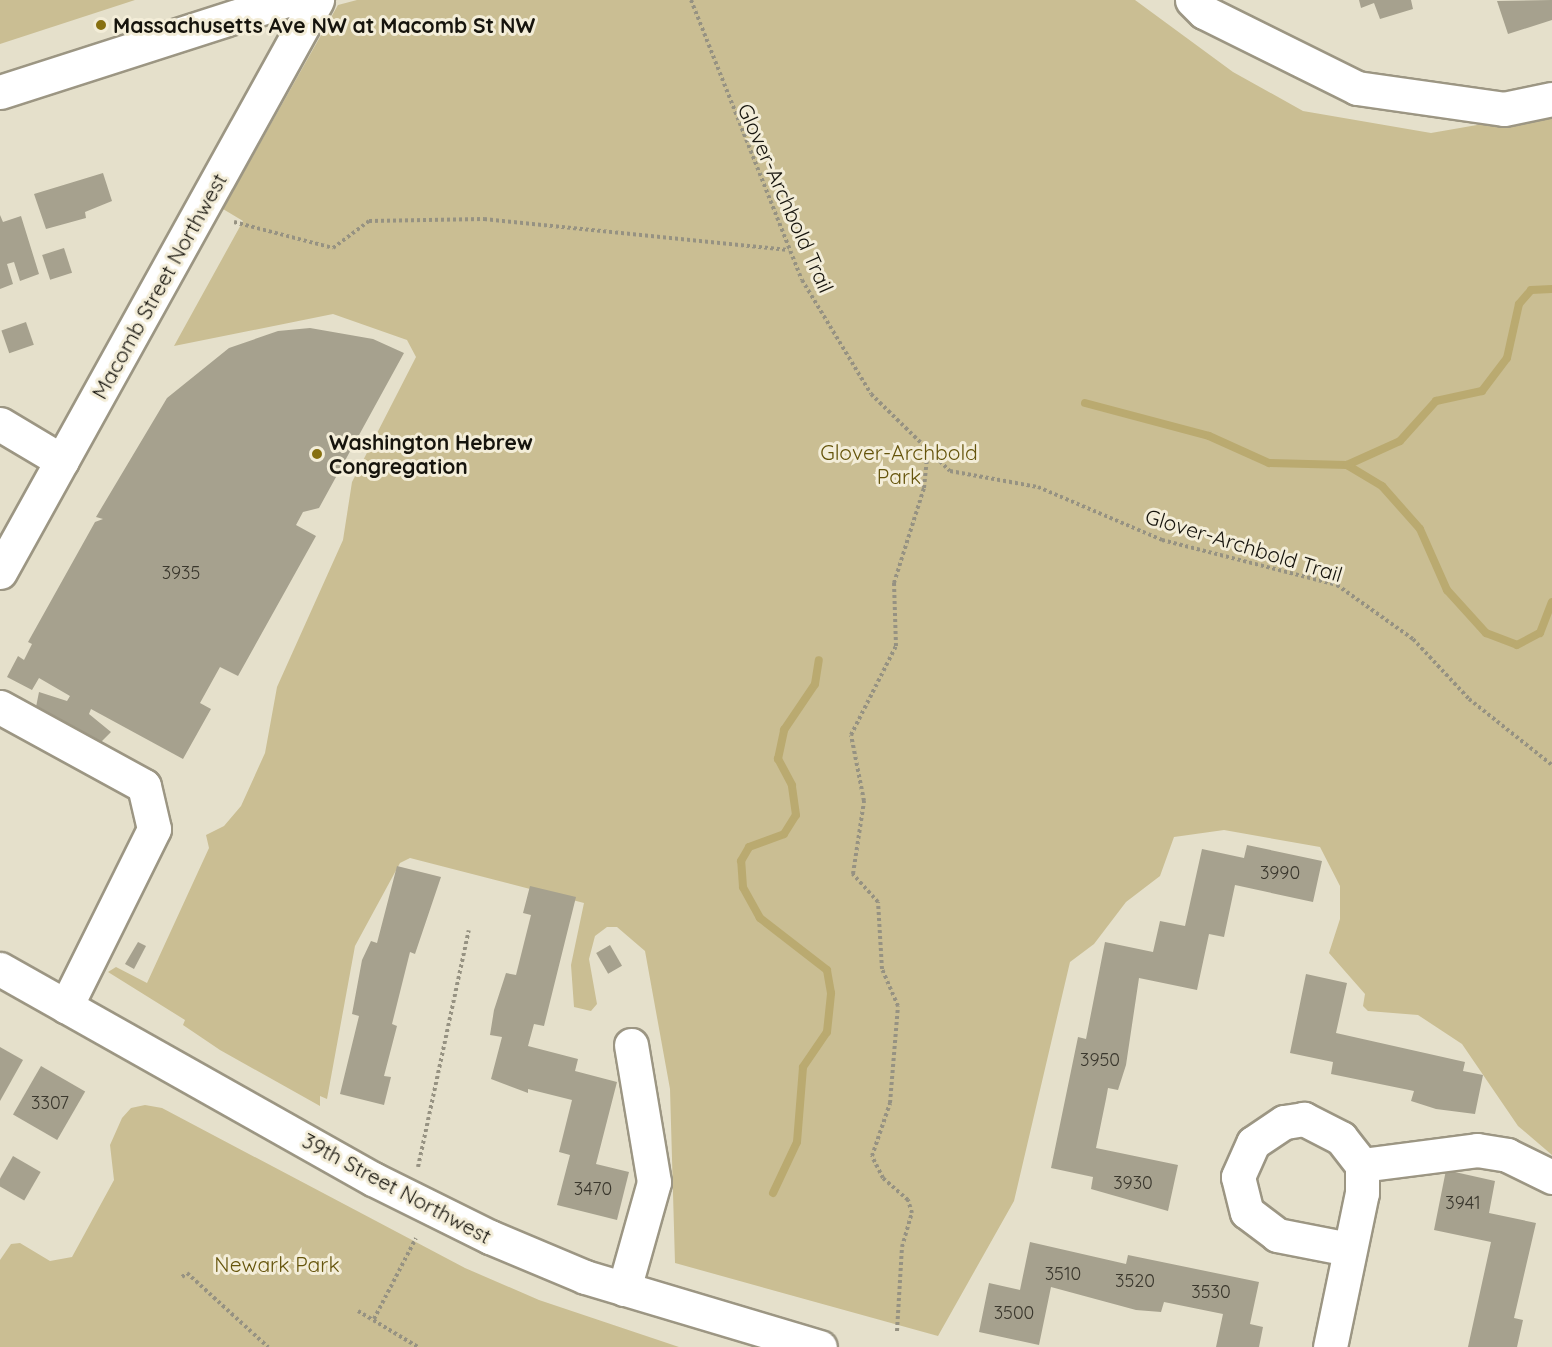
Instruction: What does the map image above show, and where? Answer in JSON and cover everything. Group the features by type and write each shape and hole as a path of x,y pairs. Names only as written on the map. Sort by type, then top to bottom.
{"street":[{"path":"0,92 286,0"},
{"name":"Macomb Street Northwest","path":"0,572 317,0"},
{"path":"1192,0 1204,12 1357,88 1504,109 1552,99"},
{"path":"0,424 62,461"},
{"path":"0,707 144,786 154,829 66,1006"},
{"name":"39th Street Northwest","path":"0,969 403,1195 537,1258 753,1338 820,1347"},
{"path":"624,1289 654,1182 631,1045"},
{"path":"1330,1347 1362,1193 1362,1165 1341,1138 1304,1119 1284,1122 1253,1143 1238,1177 1247,1212 1260,1226 1276,1235 1349,1249"},
{"path":"1362,1165 1477,1150 1507,1155 1552,1177"}],"path":[{"name":"Glover-Archbold Trail","path":"691,0 789,250 871,394 928,447 950,471 1038,487 1162,540 1337,585 1413,639 1469,699 1552,765"},
{"path":"234,222 333,248 369,221 484,219 789,250"},
{"path":"897,1331 902,1247 912,1213 908,1200 883,1178 872,1156 890,1103 898,1006 882,969 878,902 853,874 864,801 851,735 896,646 894,583 924,488 928,447"},
{"path":"403,1195 420,1164 469,930"},
{"path":"374,1319 416,1238"},
{"path":"182,1277 187,1273 268,1347"},
{"path":"358,1311 418,1347"}],"green space":[{"path":"0,0 135,0 0,44"},
{"name":"Glover-Archbold Park","path":"357,0 1135,0 1233,72 1303,111 1431,133 1552,112 1552,1155 1518,1126 1462,1044 1418,1015 1368,1011 1363,1006 1365,994 1329,953 1340,919 1340,886 1320,847 1224,830 1174,837 1160,876 1126,902 1094,944 1070,962 1014,1201 938,1336 675,1263 670,1089 645,951 617,927 607,927 595,936 589,959 597,1004 591,1011 574,1007 571,965 584,903 410,858 400,863 355,946 327,1099 320,1096 320,1106 220,1050 183,1025 185,1020 108,972 116,967 147,983 209,848 206,835 224,826 241,806 265,753 277,687 343,540 352,482 416,357 407,340 333,314 174,346 243,221 223,209 338,5"},
{"name":"Newark Park","path":"145,1105 162,1108 465,1268 539,1300 679,1347 0,1347 0,1260 11,1244 20,1243 50,1261 72,1257 114,1180 110,1145 122,1118 131,1108"}],"building":[{"path":"1359,0 1411,0 1413,9 1380,19 1374,3 1361,8"},
{"path":"1552,0 1552,20 1508,34 1497,1"},
{"path":"103,173 112,201 85,212 86,218 46,229 34,194"},
{"path":"0,215 3,222 21,216 39,274 20,281 14,262 7,264 13,284 0,289"},
{"path":"64,248 72,273 50,280 42,255"},
{"path":"26,322 34,345 9,353 1,330"},
{"path":"310,328 373,339 404,353 319,508 303,512 296,525 316,536 238,676 220,667 200,703 211,709 183,759 91,709 89,714 111,732 101,742 36,707 39,692 67,701 70,696 39,678 32,690 7,677 18,656 24,660 32,644 28,642 95,522 103,519 96,517 167,398 229,348 278,331"},
{"path":"1247,845 1322,861 1313,902 1235,885 1224,937 1209,934 1197,990 1139,978 1126,1065 1118,1090 1108,1088 1096,1148 1178,1165 1168,1211 1091,1189 1093,1177 1051,1168 1078,1037 1086,1039 1105,942 1153,952 1160,921 1185,926 1202,849 1244,858"},
{"path":"397,866 441,877 415,954 410,952 392,1024 397,1026 384,1076 391,1077 384,1105 340,1094 359,1016 352,1014 362,960 371,941 377,943"},
{"path":"530,886 576,897 544,1026 534,1024 528,1046 578,1059 575,1071 617,1082 596,1164 629,1172 617,1220 557,1205 570,1155 559,1152 572,1100 528,1089 528,1093 491,1079 502,1037 490,1035 494,1010 506,973 516,975 531,915 523,913"},
{"path":"138,942 146,946 134,969 125,964"},
{"path":"610,945 622,966 608,974 596,953"},
{"path":"1306,974 1347,983 1336,1033 1465,1062 1463,1071 1483,1075 1475,1114 1436,1109 1411,1101 1414,1091 1331,1074 1333,1062 1290,1053"},
{"path":"0,1047 23,1060 0,1101"},
{"path":"41,1066 85,1092 57,1140 13,1114"},
{"path":"13,1156 41,1172 24,1201 0,1187 0,1179"},
{"path":"1446,1170 1495,1181 1489,1213 1536,1223 1514,1318 1523,1320 1517,1347 1468,1347 1491,1242 1434,1230"},
{"path":"1030,1242 1126,1264 1128,1255 1259,1282 1250,1324 1263,1327 1259,1347 1216,1347 1223,1314 1164,1302 1161,1312 1136,1310 1051,1287 1039,1345 979,1332 989,1283 1020,1290"}],"waterway":[{"path":"1347,465 1400,441 1436,401 1482,391 1507,358 1519,304 1531,290 1552,289"},
{"path":"1085,403 1209,436 1269,463 1347,465 1382,486 1420,529 1447,590 1486,633 1517,645 1540,633 1552,602"},
{"path":"773,1193 797,1142 803,1067 827,1032 831,993 827,970 760,918 743,887 741,861 749,847 784,834 796,815 792,785 778,759 784,730 815,684 819,660"}],"place":[{"name":"Massachusetts Ave NW at Macomb St NW","path":"101,25"},
{"name":"Washington Hebrew Congregation","path":"317,454"}]}
